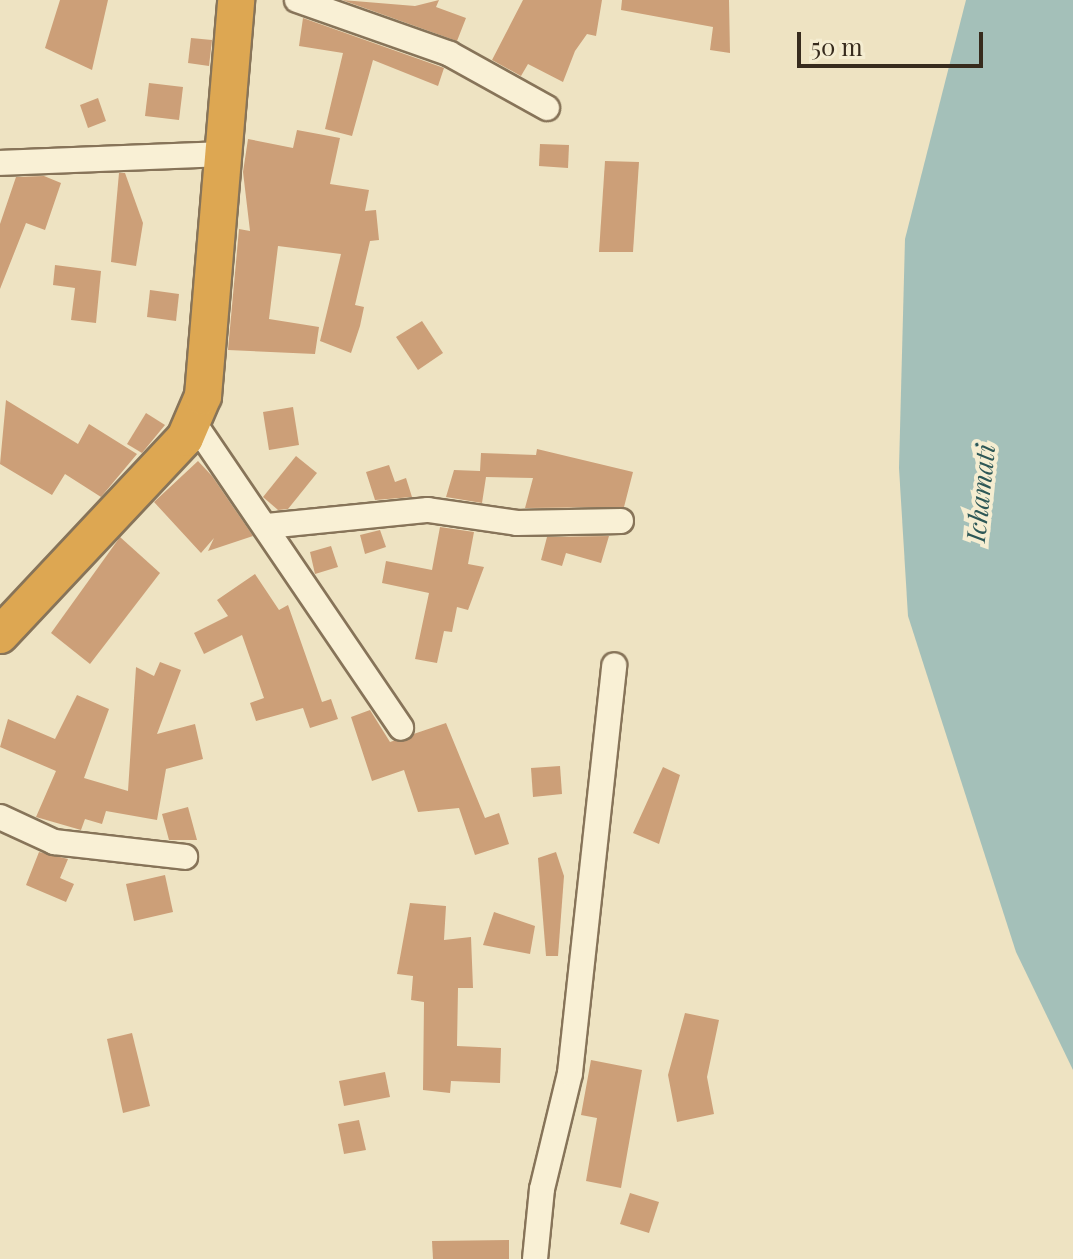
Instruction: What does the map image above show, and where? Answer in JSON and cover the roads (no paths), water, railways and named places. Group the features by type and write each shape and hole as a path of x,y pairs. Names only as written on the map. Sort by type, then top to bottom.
{"highway":[{"path":"5,621 164,462 192,420 209,357 236,0"}],"street":[{"path":"297,0 450,54 547,108"},
{"path":"0,163 225,154"},
{"path":"192,420 267,526 401,728"},
{"path":"267,526 428,510 517,523 621,521"},
{"path":"535,1259 542,1189 570,1073 614,665"},
{"path":"0,817 84,848 185,857"}],"water":[{"name":"Ichamati","path":"966,0 1073,0 1073,1070 1016,952 908,616 899,468 905,239"}]}
